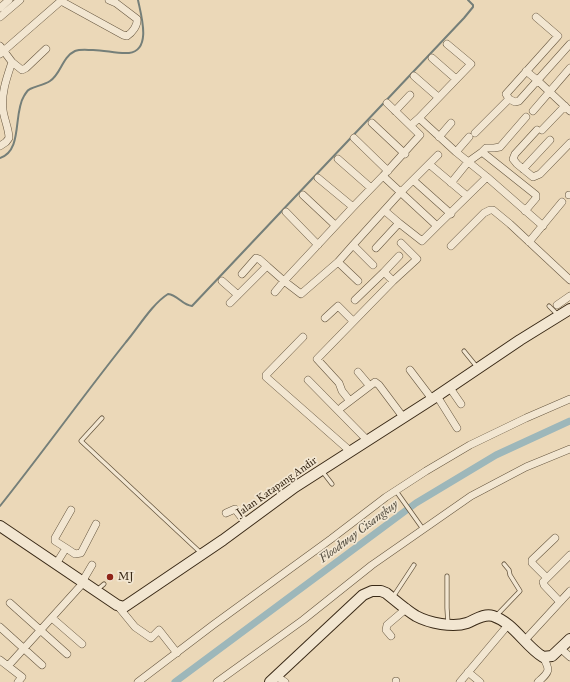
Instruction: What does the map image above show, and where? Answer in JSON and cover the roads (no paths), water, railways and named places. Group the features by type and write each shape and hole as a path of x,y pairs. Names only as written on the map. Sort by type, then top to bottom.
{"street":[{"path":"0,8 9,0"},
{"path":"0,17 20,0"},
{"path":"46,49 24,69 20,70 1,50 62,1 123,36 127,36 131,33 137,23 137,19 116,3 109,0"},
{"path":"536,17 558,36 506,94 509,99 518,102 570,44"},
{"path":"411,125 472,64 447,44"},
{"path":"432,58 456,79"},
{"path":"0,146 9,138 2,100 5,83 12,62"},
{"path":"533,111 570,68"},
{"path":"526,71 567,108 540,130 513,157 516,164 531,176 537,176 570,143"},
{"path":"414,76 438,97"},
{"path":"395,111 410,95"},
{"path":"456,152 509,99"},
{"path":"275,292 352,206 385,174 420,135 387,103"},
{"path":"451,183 468,162 486,148 500,147 526,117"},
{"path":"419,118 456,152 543,226"},
{"path":"372,123 404,154"},
{"path":"439,137 451,123"},
{"path":"354,138 400,193 437,226"},
{"path":"522,169 550,140"},
{"path":"482,152 536,195 536,198 525,211"},
{"path":"242,274 256,258 259,259 301,294 338,262 400,193 438,155"},
{"path":"338,159 371,188"},
{"path":"429,164 467,196"},
{"path":"385,211 422,241 487,177"},
{"path":"318,178 352,206"},
{"path":"413,180 451,214"},
{"path":"303,195 335,225"},
{"path":"529,242 562,202"},
{"path":"452,246 484,213 490,210 496,212 570,280"},
{"path":"286,212 318,244"},
{"path":"376,248 400,223"},
{"path":"350,401 342,391 339,383 317,359 393,281 417,259 401,242"},
{"path":"353,245 373,265"},
{"path":"356,300 399,256"},
{"path":"338,262 358,281"},
{"path":"230,303 267,266"},
{"path":"384,272 393,281"},
{"path":"222,281 238,295"},
{"path":"558,310 570,296"},
{"path":"325,318 338,306 353,321"},
{"name":"Jalan Katapang Andir","path":"117,605 122,607 126,605 321,470 479,369 520,340 558,310 570,309"},
{"path":"303,337 266,375 266,377 350,451"},
{"path":"410,370 435,398 456,428"},
{"path":"358,372 369,385"},
{"path":"308,380 368,441"},
{"path":"342,407 374,382 379,385 403,417"},
{"path":"450,388 461,404"},
{"path":"138,682 396,491 426,471 470,445 570,399"},
{"path":"218,682 422,529 471,496 526,467 570,449"},
{"path":"226,513 236,509 246,523"},
{"path":"71,510 54,540 75,554 78,555 81,553 96,524"},
{"path":"0,526 83,582 100,588 117,605 135,627 151,638 158,630 177,653"},
{"path":"547,578 532,563 532,560 555,538"},
{"path":"56,564 66,548"},
{"path":"560,602 544,584 544,581 570,555"},
{"path":"8,666 83,582 92,565"},
{"path":"273,679 363,595 377,590 386,593 416,616 449,625 466,623 487,615 495,617 508,625 543,657 548,666 548,670 538,682"},
{"path":"525,640 570,591"},
{"path":"10,603 67,654"},
{"path":"391,636 386,631 387,625 407,608"},
{"path":"52,618 82,644"},
{"path":"460,682 508,625"},
{"path":"0,627 42,664"},
{"path":"543,657 552,656 570,639"},
{"path":"560,648 570,657"},
{"path":"0,660 22,677 18,682"},
{"path":"468,672 480,682"},
{"path":"273,679 285,682"}],"lane":[{"path":"549,306 558,310"},
{"path":"464,351 479,369"},
{"path":"102,418 82,439 82,443 202,553"},
{"path":"321,470 332,484"},
{"path":"396,491 422,529"},
{"path":"495,617 520,591 510,575 509,570 504,564"},
{"path":"392,598 414,565"},
{"path":"447,576 447,608 449,625"}],"waterway":[{"path":"0,158 7,154 12,148 15,140 21,103 24,96 28,90 54,78 67,57 77,50 98,50 129,53 141,46 143,39 143,23 138,0"},
{"path":"0,506 156,304 168,294 175,296 185,304 192,306 464,18 473,7 468,0"},
{"name":"Floodway Cisangkuy","path":"175,682 416,503 496,455 570,421"}],"place":[{"name":"MJ","path":"110,577"}]}
